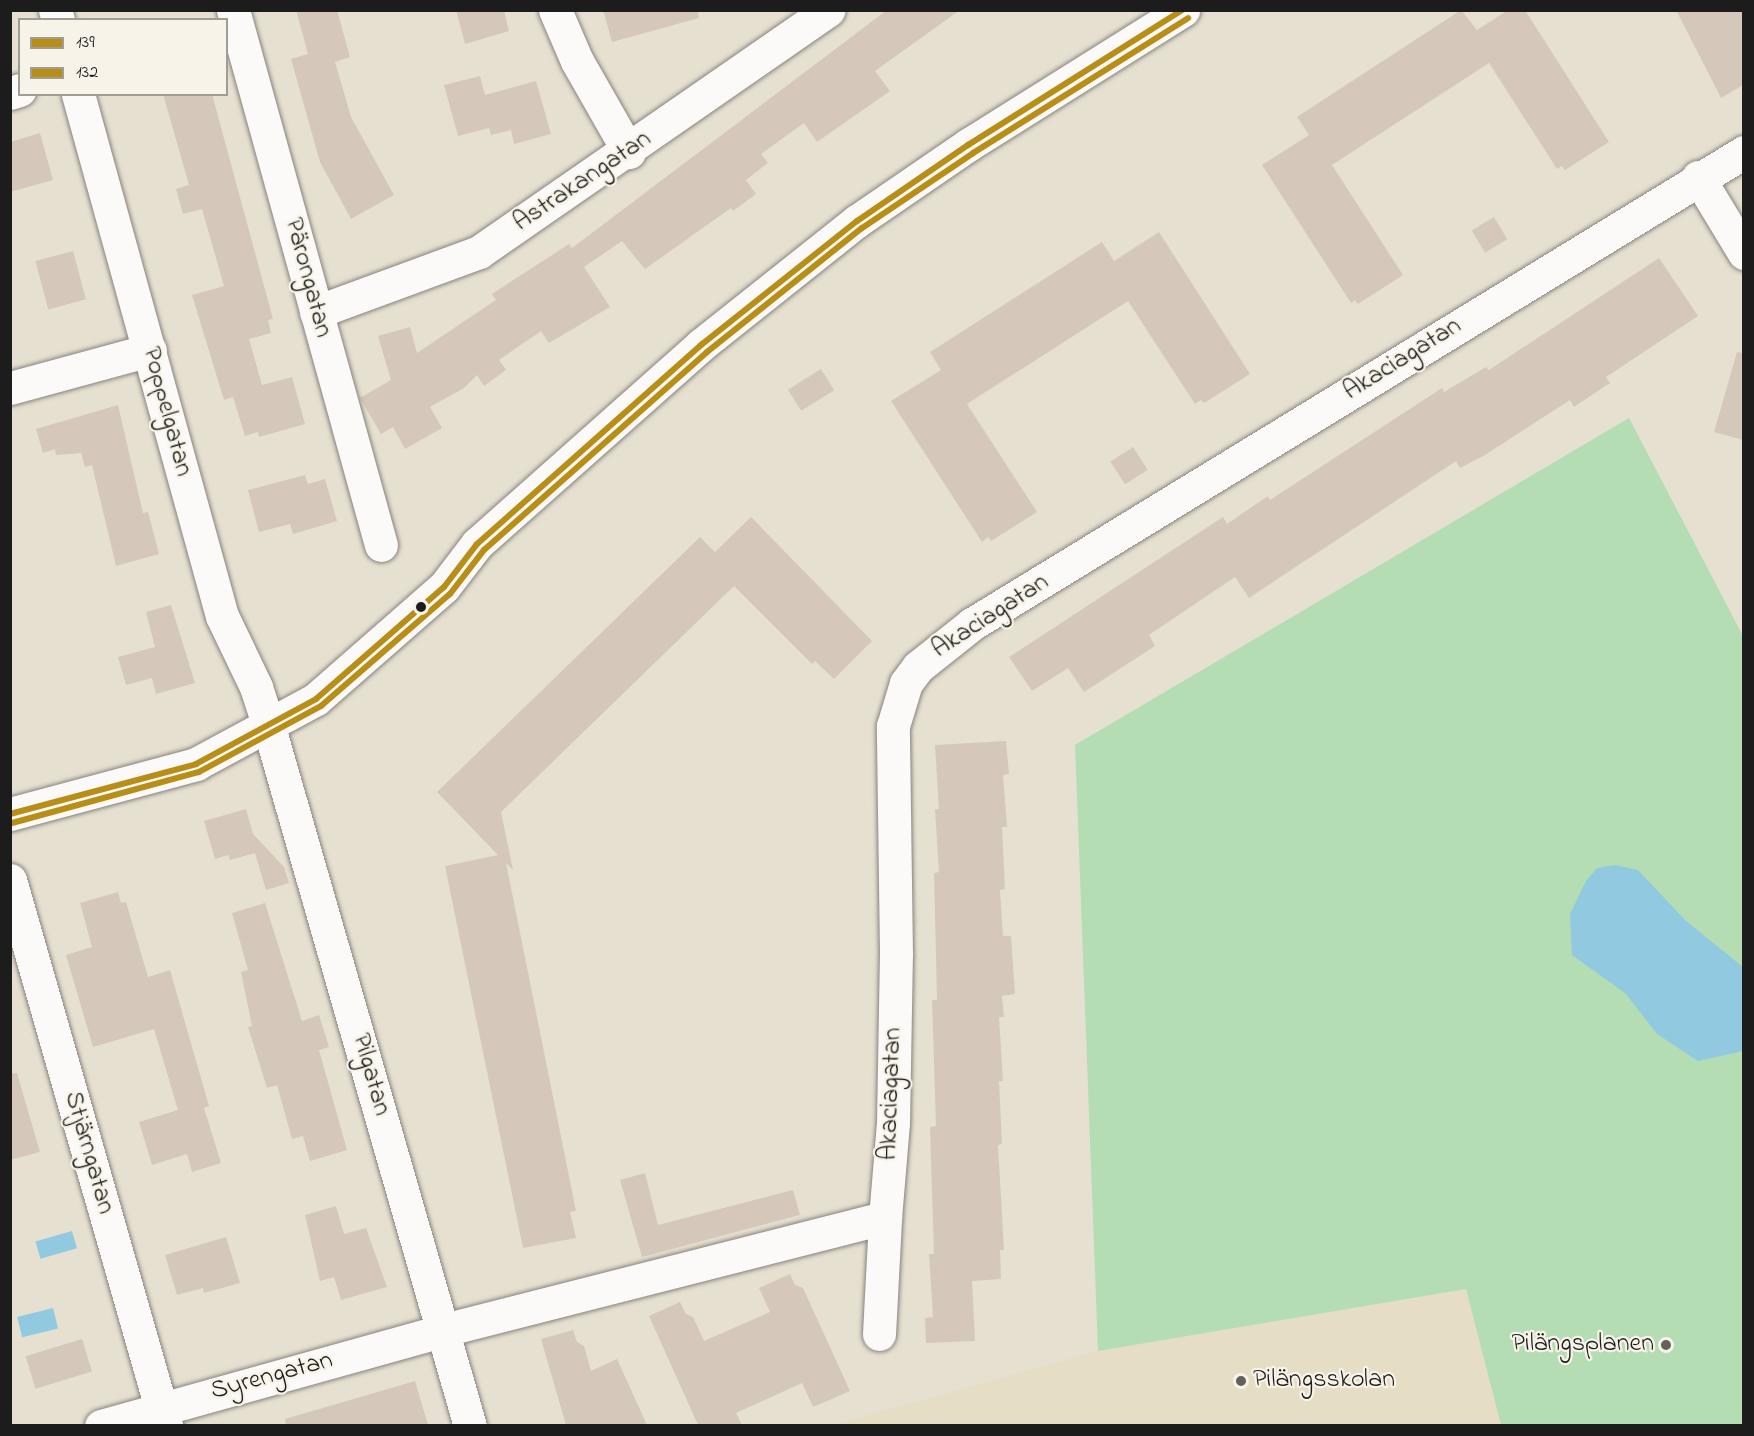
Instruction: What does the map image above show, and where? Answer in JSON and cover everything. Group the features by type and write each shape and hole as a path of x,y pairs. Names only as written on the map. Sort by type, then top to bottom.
{"street":[{"name":"Pärongatan","path":"233,10 381,544"},
{"path":"555,10 577,61 629,152"},
{"name":"Astrakangatan","path":"316,312 479,252 629,152 828,10"},
{"path":"10,813 196,764 268,724 302,685 427,573 477,544 701,345 856,221 968,145 1183,10"},
{"name":"Poppelgatan","path":"79,96 222,616 256,687 268,724"},
{"name":"Akaciagatan","path":"879,1334 893,1123 896,954 893,726 906,683 918,667 972,624 1698,177 1743,152"},
{"path":"1698,177 1743,253"},
{"path":"10,388 150,350"},
{"name":"Pilgatan","path":"268,724 470,1425"},
{"name":"Stjärngatan","path":"10,880 163,1417"},
{"path":"444,1330 885,1218"},
{"name":"Syrengatan","path":"101,1425 163,1417 444,1330"}],"shaded area":[{"name":"Pilängsskolan","path":"1466,1289 1501,1425 829,1426 1098,1351"}],"green space":[{"path":"1629,418 1743,636 1743,1425 1501,1425 1466,1289 1098,1351 1075,745"}],"water":[{"path":"1615,865 1638,870 1685,920 1743,967 1743,1051 1698,1061 1657,1034 1626,994 1572,955 1570,914 1586,881 1597,868"},
{"path":"72,1231 77,1248 40,1259 35,1241"},
{"path":"53,1308 58,1328 22,1337 17,1317"}],"building":[{"path":"296,10 337,10 350,57 335,62 351,117 394,195 351,219 320,162 291,59 308,54"},
{"path":"456,10 504,10 509,31 465,44"},
{"path":"603,10 698,10 699,18 612,42"},
{"path":"887,10 960,10 875,71 890,91 817,142 804,123 761,154 768,163 746,180 756,194 733,211 731,208 645,269 622,241 584,267 610,307 549,343 541,331 499,360 506,370 484,386 477,375 464,388 430,407 442,428 405,449 393,427 381,434 360,398 391,380 378,336 410,327 417,353 496,300 492,294 569,244 572,248"},
{"path":"1461,10 1477,30 1508,10 1525,10 1609,142 1565,170 1562,166 1557,169 1489,63 1332,165 1403,275 1358,304 1355,300 1351,303 1262,165 1309,135 1297,117"},
{"path":"1676,10 1743,10 1743,85 1721,98"},
{"path":"480,76 485,95 536,81 551,134 514,144 511,130 491,135 489,128 458,136 444,85"},
{"path":"164,96 213,96 273,319 268,320 271,333 249,339 262,385 292,377 305,424 259,437 258,432 245,436 233,397 224,400 192,295 224,286 202,209 183,214 176,189 189,185"},
{"path":"40,133 53,180 10,192 10,142"},
{"path":"1494,217 1507,239 1485,253 1472,230"},
{"path":"1159,232 1250,374 1204,403 1201,400 1195,404 1128,301 967,404 1037,512 991,541 988,537 982,542 891,401 941,370 930,352 1102,242 1114,261"},
{"path":"73,251 86,299 48,309 35,261"},
{"path":"1659,258 1698,316 1606,377 1610,383 1574,407 1570,400 1485,455 1460,468 1456,461 1249,598 1235,577 1149,635 1155,646 1084,692 1068,668 1032,691 1009,657 1223,517 1227,524 1268,496 1270,500 1442,388 1444,392 1486,367 1489,370"},
{"path":"1737,352 1743,353 1743,440 1714,432"},
{"path":"821,369 834,390 801,411 788,390"},
{"path":"118,405 143,513 148,512 159,554 116,566 92,465 85,467 81,453 56,455 55,449 43,453 36,429"},
{"path":"1133,447 1148,470 1125,484 1110,462"},
{"path":"305,475 308,484 325,479 337,521 293,534 290,524 259,532 248,490"},
{"path":"751,517 872,641 834,679 815,661 812,664 734,586 501,812 513,870 506,863 576,1211 570,1212 576,1238 523,1248 445,866 498,855 437,792 700,537 715,552"},
{"path":"171,605 195,683 156,694 152,678 126,685 118,657 155,647 146,612"},
{"path":"1006,741 1009,774 1003,775 1007,827 1002,827 1005,889 1000,890 1003,936 1011,936 1015,994 1002,996 1004,1017 999,1017 1003,1081 999,1081 1002,1144 998,1145 1004,1250 1000,1250 1001,1279 972,1281 975,1341 926,1343 925,1318 933,1317 929,1254 934,1254 930,1127 936,1126 932,1000 937,1000 934,873 939,872 935,809 939,809 935,745"},
{"path":"246,809 253,834 284,867 289,883 266,890 255,853 230,860 228,855 215,859 204,821"},
{"path":"118,892 121,903 126,902 148,977 170,970 209,1106 204,1108 221,1163 192,1172 187,1154 152,1165 139,1122 178,1110 154,1029 93,1047 66,955 92,947 80,903"},
{"path":"265,903 302,1021 319,1015 329,1047 319,1050 347,1150 310,1161 303,1136 292,1139 277,1085 267,1088 248,1027 252,1026 241,972 248,970 232,913"},
{"path":"17,1073 40,1152 10,1160 10,1074"},
{"path":"645,1173 658,1225 793,1190 800,1215 642,1257 620,1180"},
{"path":"336,1206 344,1234 366,1228 387,1287 341,1300 334,1277 320,1281 305,1215"},
{"path":"226,1237 240,1283 204,1293 203,1288 177,1295 165,1255"},
{"path":"790,1274 795,1285 803,1288 850,1391 813,1407 802,1383 736,1413 742,1425 698,1425 649,1316 680,1302 686,1314 693,1317 704,1341 770,1312 759,1288"},
{"path":"573,1330 577,1342 584,1346 591,1371 617,1359 647,1425 566,1425 541,1339"},
{"path":"82,1339 92,1372 36,1389 26,1356"},
{"path":"415,1381 428,1425 286,1425 285,1419"}],"transit line":[{"name":"139","path":"10,814 196,764 316,699 444,587 477,544 701,345 857,221 968,145 1182,10"},
{"name":"132","path":"12,823 199,772 321,706 450,594 484,550 707,352 862,228 973,153 1188,18"}],"place":[{"name":"Pilängsplanen","path":"1666,1345"},
{"name":"Pilängsskolan","path":"1241,1381"}]}
